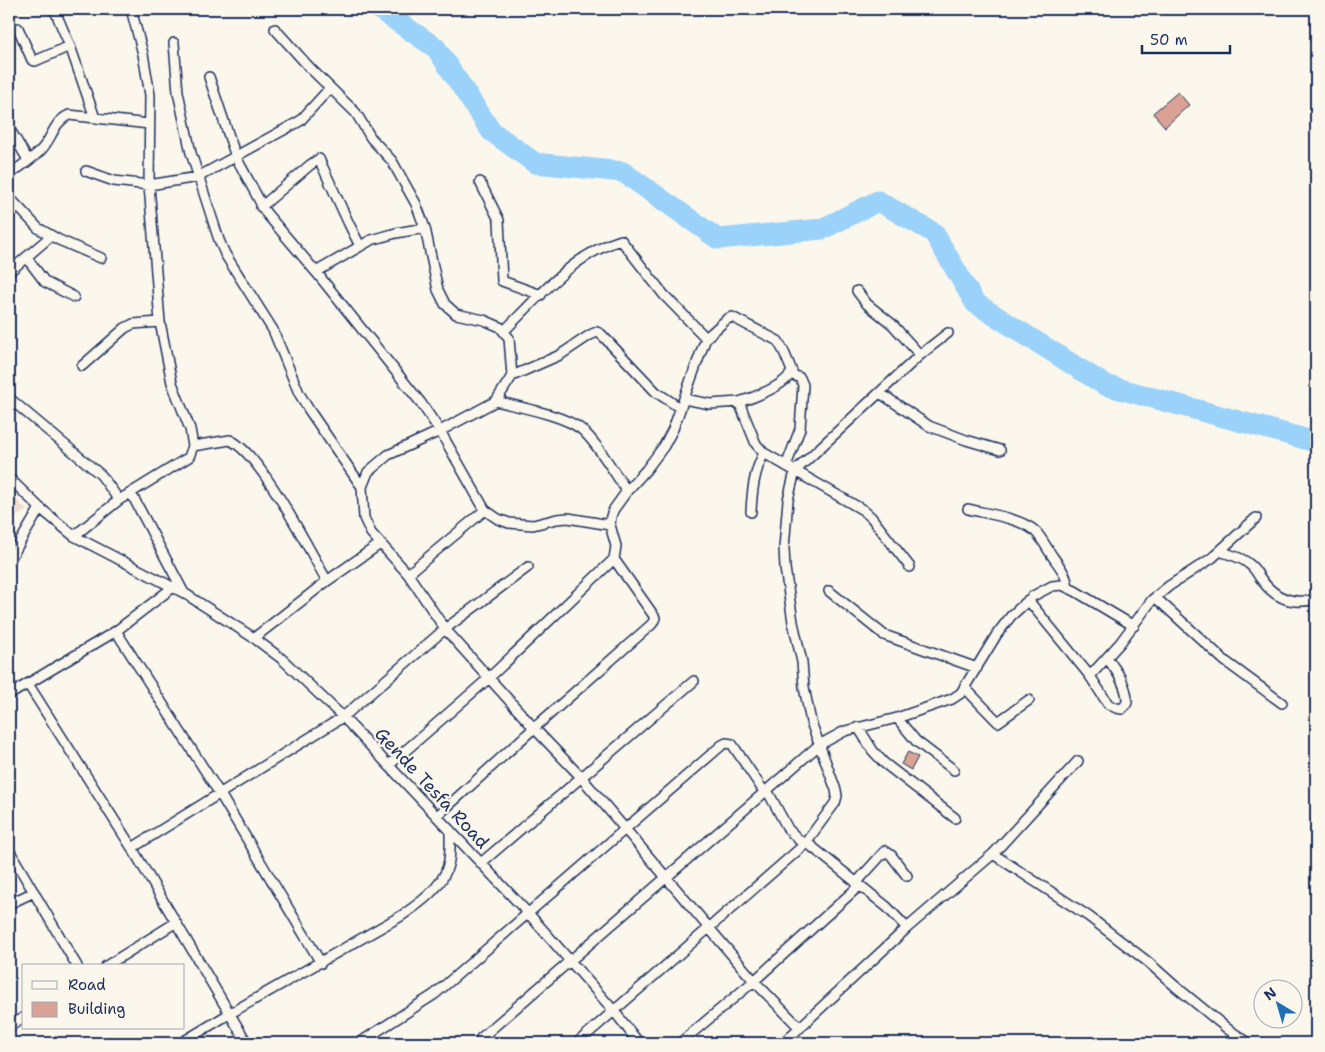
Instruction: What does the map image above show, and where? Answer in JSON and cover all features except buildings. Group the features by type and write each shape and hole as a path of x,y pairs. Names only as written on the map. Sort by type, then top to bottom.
{"street":[{"path":"74,536 119,500 189,458 193,446 190,429 172,383 160,322 149,185 149,90 143,54 131,9"},
{"path":"55,11 70,46 95,118"},
{"path":"18,28 32,60 70,46"},
{"path":"275,29 356,114 371,138 392,160 416,204 425,228 438,290 445,304 456,314 484,320 500,327 504,331 509,338 512,376"},
{"path":"174,43 178,92 184,125 198,177 219,240 225,254 273,330 308,410 362,487"},
{"path":"209,76 236,157 261,207 405,382 440,431 485,510 498,519 509,523 533,525 568,518 610,525"},
{"path":"86,171 114,181 149,185 198,177 300,121 330,88"},
{"path":"9,175 40,151 57,124 69,115 149,124"},
{"path":"9,128 28,160"},
{"path":"261,207 319,159 360,246"},
{"path":"480,182 499,220 502,280 542,295"},
{"path":"9,197 38,228 51,236 101,258"},
{"path":"316,272 371,240 425,228"},
{"path":"9,272 51,236"},
{"path":"504,331 560,277 587,256 600,248 620,240 664,295 706,338"},
{"path":"26,257 45,282 74,297"},
{"path":"857,291 867,304 892,324 920,355"},
{"path":"389,766 489,678 614,559 616,546 610,525 611,516 627,491 664,446 682,404 706,338 727,318 732,317 778,341 792,371 788,378 757,397 739,402 682,404 656,392 597,332 560,355 512,376 496,401 440,431 388,455 368,472 362,487 364,518 371,532 408,574 446,629 489,678 534,728 581,777 754,980 800,1028"},
{"path":"82,366 125,328 133,324 160,322"},
{"path":"577,1043 805,844 830,811 837,796 808,707 802,662 784,568 788,500 795,471 920,355 948,333"},
{"path":"786,466 800,429 803,385 800,378 791,374"},
{"path":"880,393 929,426 1000,450"},
{"path":"9,398 101,475 119,500"},
{"path":"496,401 568,422 580,429 589,438 627,491"},
{"path":"739,402 756,444 764,453 863,510 871,517 910,567"},
{"path":"193,446 230,440 245,451 265,477 327,581"},
{"path":"751,512 753,485 764,453"},
{"name":"Gende Tesfa Road","path":"9,478 40,508 74,536 184,593 254,638 282,659 343,717 528,913 614,1011 639,1043"},
{"path":"130,493 184,593"},
{"path":"9,562 40,508"},
{"path":"968,509 1019,522 1031,528 1037,533 1068,580 1068,588"},
{"path":"408,574 485,510"},
{"path":"1090,676 1156,598 1169,586 1220,552 1256,518"},
{"path":"254,638 327,581 380,544"},
{"path":"1220,552 1248,562 1263,582 1282,599 1293,602 1307,602 1316,599"},
{"path":"437,816 534,728 642,635 652,624 655,618 614,559"},
{"path":"132,848 343,717 446,629 528,567"},
{"path":"479,1043 480,1038 819,745 839,733 897,718 952,699 961,693 997,634 1010,616 1028,600 1052,586 1062,585 1134,626"},
{"path":"9,695 116,631 172,588"},
{"path":"829,591 884,635 977,668"},
{"path":"1156,598 1224,661 1282,703"},
{"path":"1028,600 1090,676 1108,704 1122,709 1128,704 1124,686 1115,668 1107,658"},
{"path":"116,631 220,794 321,963"},
{"path":"481,863 694,681"},
{"path":"28,684 132,848 246,1043"},
{"path":"965,688 998,722 1029,700"},
{"path":"897,718 916,741 954,770"},
{"path":"858,727 873,751 884,763 955,818"},
{"path":"359,1043 435,994 625,828 726,743 732,744 766,792 788,829 887,907 907,928"},
{"path":"783,1043 907,928 993,854 1078,761"},
{"path":"181,1043 402,916 426,899 448,866 450,830"},
{"path":"9,850 76,964"},
{"path":"680,1043 754,980 858,884 885,850 907,876"},
{"path":"993,854 1088,916 1148,962 1222,1024 1249,1043"},
{"path":"9,904 34,892"},
{"path":"109,964 175,922"},
{"path":"9,1027 22,1018"}],"shaded area":[{"path":"9,492 27,510 9,522"}],"waterway":[{"path":"379,9 436,48 491,131 535,163 623,172 718,239 822,229 878,201 934,233 975,303 1105,385 1316,442"}]}
